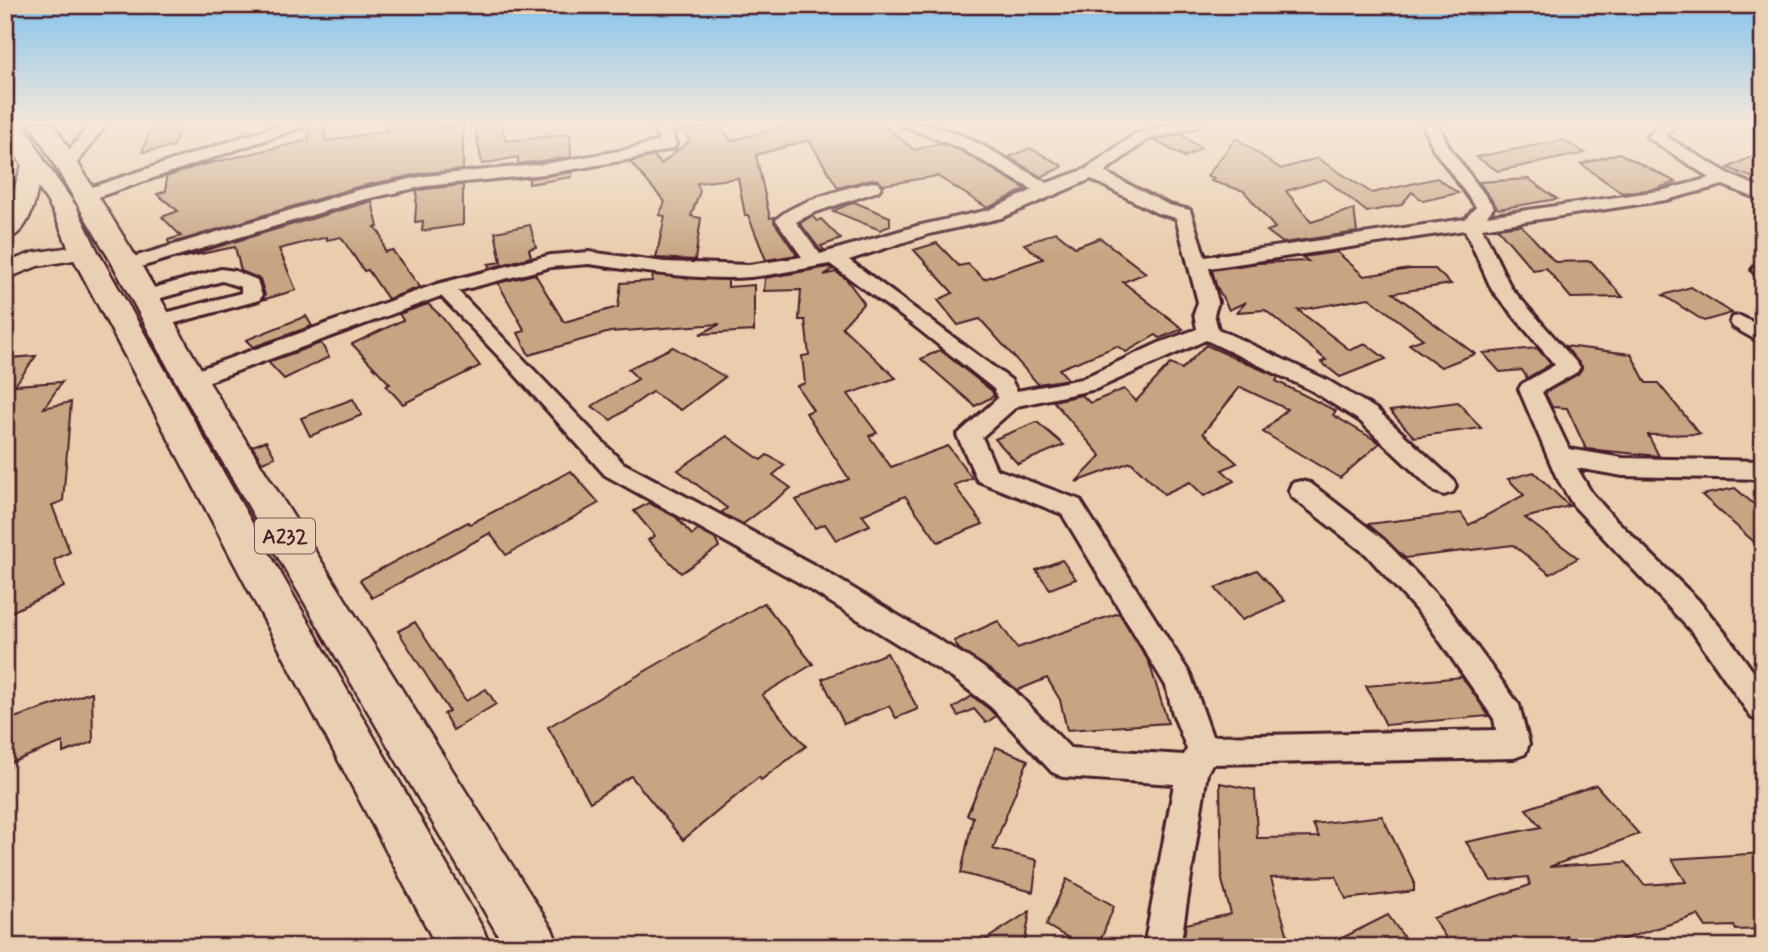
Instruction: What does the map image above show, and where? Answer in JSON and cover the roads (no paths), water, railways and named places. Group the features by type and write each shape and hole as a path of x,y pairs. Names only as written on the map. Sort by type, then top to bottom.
{"highway":[{"name":"A232","path":"53,167 127,265 191,380 534,947"},
{"name":"A232","path":"57,167 63,206 84,252 466,947"}],"main road":[{"path":"10,224 60,175"},
{"path":"5,272 32,260 84,252"}],"street":[{"path":"60,175 66,167"},
{"path":"60,175 95,167"},
{"path":"127,265 358,195 425,181 554,167"},
{"path":"1007,167 1046,190"},
{"path":"191,380 444,289 551,261 589,258 663,268 748,271 825,261 925,230 995,214 1100,167"},
{"path":"1456,167 1485,207 1471,224"},
{"path":"1706,167 1763,196"},
{"path":"1092,173 1163,209 1184,214 1208,302 1204,314 1208,333"},
{"path":"1199,264 1666,195 1725,179"},
{"path":"872,187 807,208 785,220 825,261 919,319 1003,385 1010,400"},
{"path":"1471,224 1502,290 1569,367 1530,389 1560,456 1564,473 1582,500 1703,625 1763,709"},
{"path":"228,275 250,284 252,296 204,309 150,310 195,281 228,275"},
{"path":"195,281 204,309"},
{"path":"444,289 511,356 614,469 807,573 967,672 1002,698 1063,762 1198,760 1514,744 1508,715 1436,613 1375,547 1301,490"},
{"path":"1740,322 1763,337"},
{"path":"1162,947 1198,760 1180,683 1071,507 987,475 969,435 1010,400 1097,381 1164,349 1208,333 1319,385 1368,415 1444,486"},
{"path":"1560,456 1623,467 1761,472"}]}
